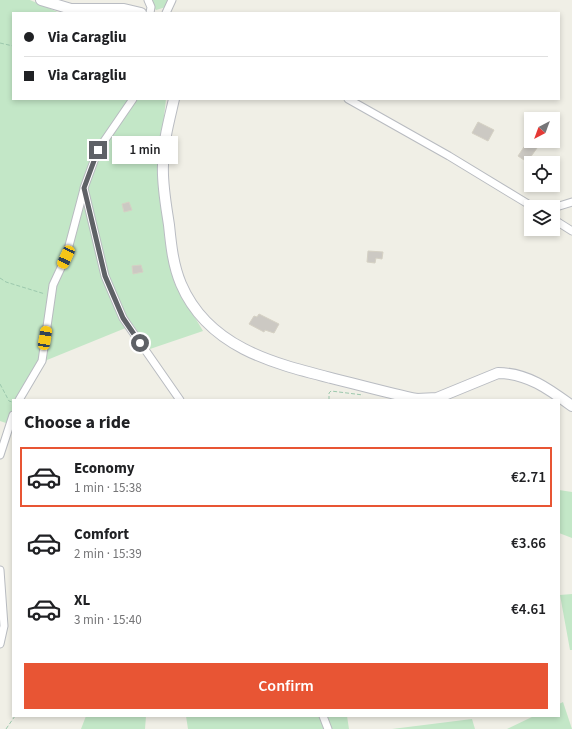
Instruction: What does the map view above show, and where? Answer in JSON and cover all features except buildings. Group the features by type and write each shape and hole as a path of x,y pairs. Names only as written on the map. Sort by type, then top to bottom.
{"main road":[{"path":"41,0 71,9 124,9 137,12"},
{"path":"174,100 162,165 171,246 175,267 189,298 207,322 226,338 246,351 277,364 417,399 437,398 498,373 508,373 545,386 572,406"}],"street":[{"path":"148,0 151,7 150,12"},
{"path":"166,12 172,0"},
{"path":"20,399 42,362 53,286 66,257 76,212 98,150 132,100"},
{"path":"350,100 450,156 524,201"},
{"path":"84,188 105,276 123,318 179,399"},
{"path":"560,206 572,202"},
{"path":"560,223 572,231"},
{"path":"0,455 12,418"},
{"path":"0,570 4,626 0,644"},
{"path":"323,717 328,729"}],"path":[{"path":"0,43 12,46"},
{"path":"0,278 6,282 51,295"},
{"path":"0,384 9,401 12,402"},
{"path":"329,399 329,393 333,390 366,396"},
{"path":"6,729 14,717"}],"green space":[{"path":"0,0 30,0 58,12 12,12 12,100 166,100 159,161 165,241 174,282 203,331 150,349 133,325 47,360 23,399 12,399 12,414 6,423 0,421"},
{"path":"149,0 170,0 166,7 156,10"},
{"path":"560,490 572,492 572,538 560,533"},
{"path":"572,594 572,650 570,650 560,595"},
{"path":"563,702 572,729 507,729 532,717 560,717 560,704"},
{"path":"86,717 146,717 145,729 81,729"},
{"path":"186,717 347,717 349,729 188,729"},
{"path":"472,719 475,729 392,729"}],"route":[{"path":"98,150 84,188 105,276 123,318 140,343"}]}
